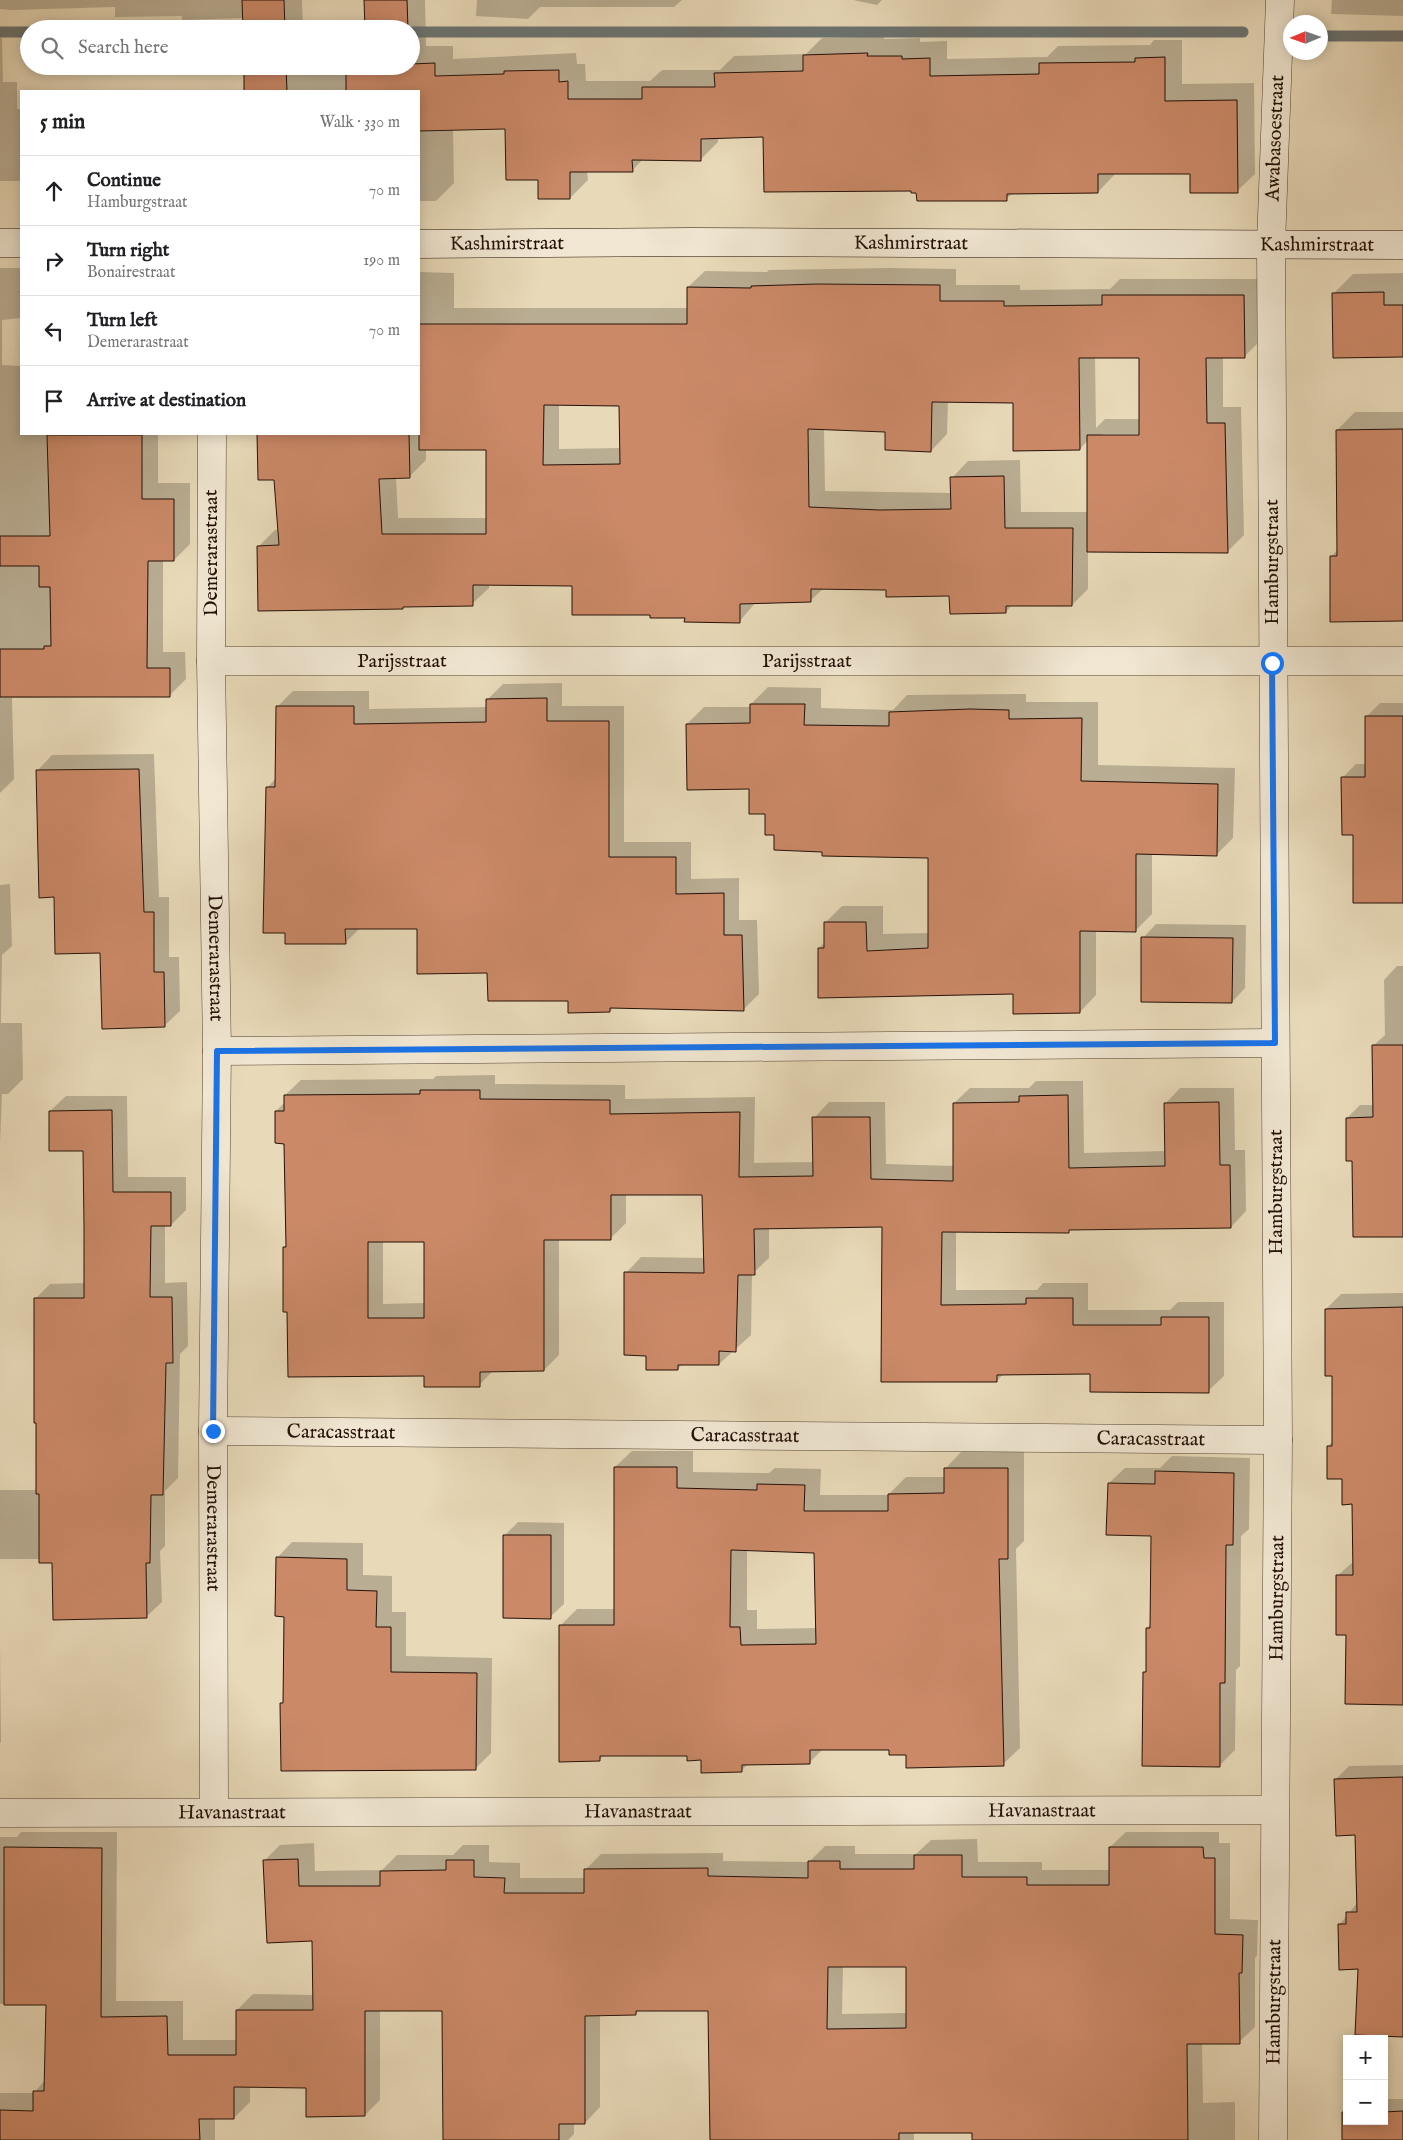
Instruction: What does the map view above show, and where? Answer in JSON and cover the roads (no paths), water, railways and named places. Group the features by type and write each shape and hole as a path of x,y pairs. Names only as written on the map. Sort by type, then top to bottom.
{"street":[{"name":"Awabasoestraat","path":"1272,244 1280,0"},
{"path":"0,242 20,243"},
{"name":"Kashmirstraat","path":"420,244 701,242 1403,245"},
{"name":"Hamburgstraat","path":"1272,244 1272,663 1278,1440 1272,2140"},
{"name":"Demerarastraat","path":"212,435 211,661 217,1051 213,1431 214,1812"},
{"name":"Parijsstraat","path":"211,661 1272,663 1403,661"},
{"path":"217,1051 1275,1043"},
{"name":"Caracasstraat","path":"213,1431 1278,1440"},
{"name":"Havanastraat","path":"0,1813 1275,1810"}],"waterway":[{"path":"0,32 20,32"},
{"path":"420,32 1243,32"},
{"path":"1328,36 1403,36"}]}
